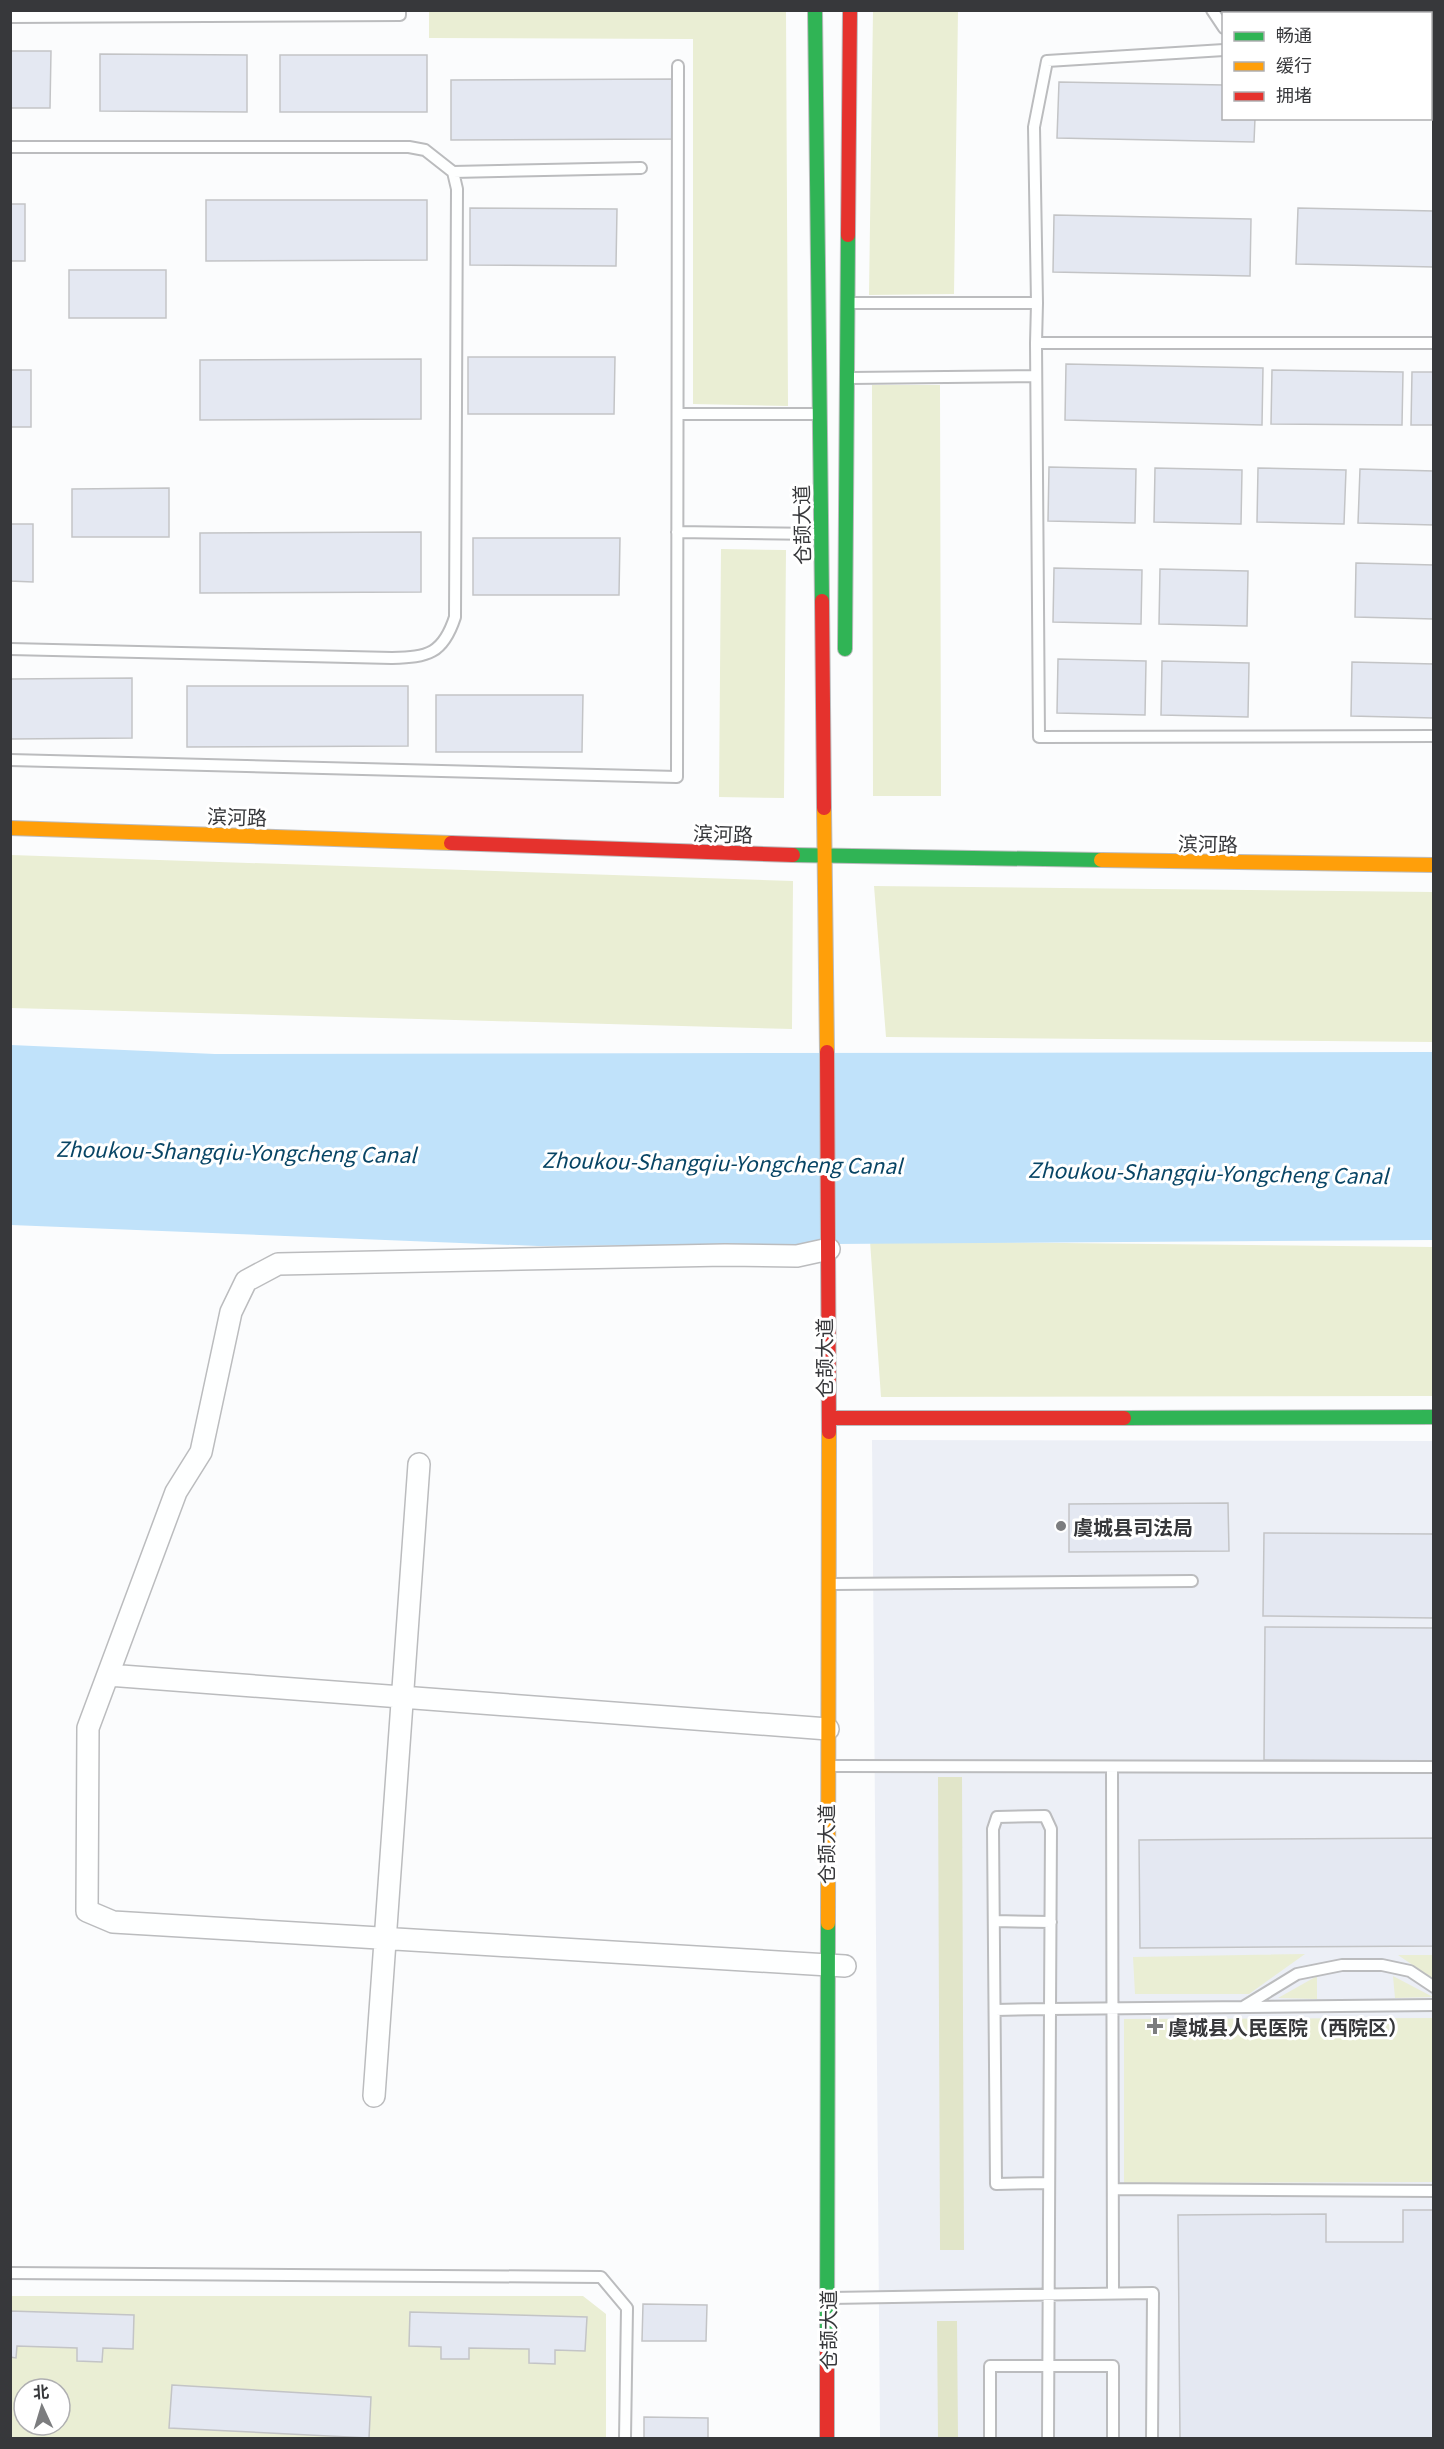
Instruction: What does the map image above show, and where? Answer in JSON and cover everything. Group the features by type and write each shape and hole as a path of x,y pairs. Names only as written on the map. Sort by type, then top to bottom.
{"main road":[{"name":"仓颉大道","path":"815,10 833,303 833,534 844,666"},
{"name":"仓颉大道","path":"826,2439 827,2298 840,1966 828,1766 828,1584 836,1418 836,1249 827,1038 825,856 833,534 833,303 850,10"},
{"name":"滨河路","path":"10,828 843,857 1434,865"},
{"path":"836,1249 842,1143"},
{"path":"836,1418 1434,1417"},
{"name":"仓颉大道","path":"836,1418 843,1513"}],"street":[{"path":"836,1249 797,1256 278,1264 246,1281 231,1312 201,1452 176,1492 88,1728 87,1911 113,1922 840,1966"},
{"path":"374,2096 418,1464"},
{"path":"108,1675 828,1729"}],"lane":[{"path":"10,17 400,15 400,10"},
{"path":"1212,10 1222,25"},
{"path":"1222,50 1047,61 1034,127 1039,737 1434,736"},
{"path":"10,760 677,777 678,66"},
{"path":"10,147 409,147 425,150 453,172 457,189 455,617 450,632 438,650 420,658 392,658 10,649"},
{"path":"453,172 641,168"},
{"path":"833,303 1037,303"},
{"path":"1036,343 1434,342"},
{"path":"833,378 1036,376"},
{"path":"678,414 833,414"},
{"path":"677,532 833,534"},
{"path":"828,1584 1192,1581"},
{"path":"828,1766 1434,1767"},
{"path":"1113,1767 1113,2294"},
{"path":"1048,2439 1051,1829 1045,1816 997,1817 993,1829 996,2184 1049,2183"},
{"path":"994,1921 1050,1922"},
{"path":"1242,2007 1297,1974 1342,1965 1382,1965 1410,1971 1434,1987"},
{"path":"995,2010 1434,2005"},
{"path":"1113,2189 1434,2191"},
{"path":"10,2273 601,2277 627,2308 625,2439"},
{"path":"827,2298 1153,2293 1152,2439"},
{"path":"990,2439 990,2366 1113,2366 1113,2439"}],"shaded area":[{"name":"虞城县人民医院（西院区）","path":"872,1440 1433,1441 1433,2438 880,2438"}],"green space":[{"path":"429,11 786,11 788,406 693,404 693,39 429,38"},
{"path":"873,11 958,11 954,294 869,295"},
{"path":"872,385 940,385 941,796 873,796"},
{"path":"721,549 786,550 784,798 719,797"},
{"path":"11,855 793,881 792,1029 11,1008"},
{"path":"874,886 1433,892 1433,1042 886,1037"},
{"path":"870,1241 1433,1247 1433,1396 881,1397"},
{"path":"938,1777 962,1777 964,2250 940,2250"},
{"path":"1305,1954 1249,1994 1135,1994 1133,1957"},
{"path":"1398,1955 1433,1955 1433,1979"},
{"path":"1317,1976 1317,1999 1278,1998"},
{"path":"1393,1976 1433,1997 1395,1998"},
{"path":"1433,2018 1433,2182 1124,2183 1124,2019"},
{"path":"11,2296 583,2296 606,2314 606,2438 11,2438"},
{"path":"937,2321 957,2321 958,2438 938,2438"}],"water":[{"name":"Zhoukou-Shangqiu-Yongcheng Canal","path":"11,1045 215,1054 1433,1052 1433,1240 538,1246 11,1225"}],"building":[{"path":"1432,39 1434,39 1434,95 1432,95"},
{"path":"10,51 51,51 50,108 10,108"},
{"path":"100,54 247,55 247,112 100,111"},
{"path":"280,55 427,55 427,112 280,112"},
{"path":"672,79 673,139 451,140 451,80"},
{"path":"1059,82 1222,85 1222,120 1255,120 1254,142 1057,138"},
{"path":"206,200 427,200 427,260 206,261"},
{"path":"10,204 25,204 25,261 10,261"},
{"path":"470,208 617,209 616,266 470,265"},
{"path":"1298,208 1434,211 1434,267 1296,264"},
{"path":"1054,215 1251,219 1250,276 1053,272"},
{"path":"69,270 166,270 166,318 69,318"},
{"path":"468,357 615,357 614,414 468,414"},
{"path":"421,359 421,419 200,420 200,360"},
{"path":"1066,364 1263,368 1262,425 1065,420"},
{"path":"10,370 31,370 31,427 10,427"},
{"path":"1272,370 1403,372 1402,425 1271,424"},
{"path":"1412,372 1434,372 1434,425 1411,425"},
{"path":"1049,467 1136,469 1135,523 1048,521"},
{"path":"1155,468 1242,470 1241,524 1154,522"},
{"path":"1258,468 1346,470 1344,524 1257,522"},
{"path":"1360,469 1434,471 1434,525 1358,523"},
{"path":"169,488 169,537 72,537 72,489"},
{"path":"10,524 33,524 33,582 10,581"},
{"path":"421,532 421,592 200,593 200,533"},
{"path":"473,538 620,538 619,595 473,595"},
{"path":"1356,563 1434,565 1434,619 1355,617"},
{"path":"1054,568 1142,570 1141,624 1053,622"},
{"path":"1160,569 1248,571 1247,626 1159,624"},
{"path":"1058,659 1146,661 1145,715 1057,713"},
{"path":"1162,661 1249,663 1248,717 1161,715"},
{"path":"1352,662 1434,664 1434,718 1351,716"},
{"path":"132,678 132,738 10,739 10,679"},
{"path":"187,686 408,686 408,746 187,747"},
{"path":"436,695 583,695 582,752 436,752"},
{"path":"1228,1503 1229,1551 1069,1552 1069,1504"},
{"path":"1264,1533 1434,1534 1434,1618 1263,1616"},
{"path":"1265,1627 1434,1628 1434,1761 1264,1760"},
{"path":"1434,1838 1434,1946 1140,1948 1139,1840"},
{"path":"1403,2210 1434,2210 1434,2438 1180,2438 1178,2215 1326,2214 1326,2242 1403,2242"},
{"path":"643,2304 707,2305 706,2341 642,2341"},
{"path":"10,2311 134,2315 133,2349 103,2348 102,2362 77,2361 77,2348 17,2346 16,2358 10,2357"},
{"path":"410,2312 587,2317 585,2351 555,2350 555,2364 529,2363 529,2349 469,2348 469,2359 441,2359 441,2347 409,2346"},
{"path":"172,2385 371,2397 369,2438 169,2428"},
{"path":"644,2417 708,2418 708,2438 644,2438"}],"traffic: fast":[{"path":"815,10 822,601"},
{"path":"845,649 848,235"},
{"path":"793,855 1101,860"},
{"path":"1124,1418 1434,1417"},
{"path":"827,2340 828,1923"}],"traffic: slow":[{"path":"824,808 827,1052"},
{"path":"10,828 451,843"},
{"path":"1101,860 1434,865"},
{"path":"828,1923 829,1432"}],"traffic: jam":[{"path":"848,235 850,10"},
{"path":"822,601 824,808"},
{"path":"451,843 793,855"},
{"path":"827,1052 829,1432"},
{"path":"829,1418 1124,1418"},
{"path":"827,2340 827,2438"}],"place":[{"name":"虞城县司法局","path":"1061,1526"},
{"name":"虞城县人民医院（西院区）","path":"1155,2026"}]}
